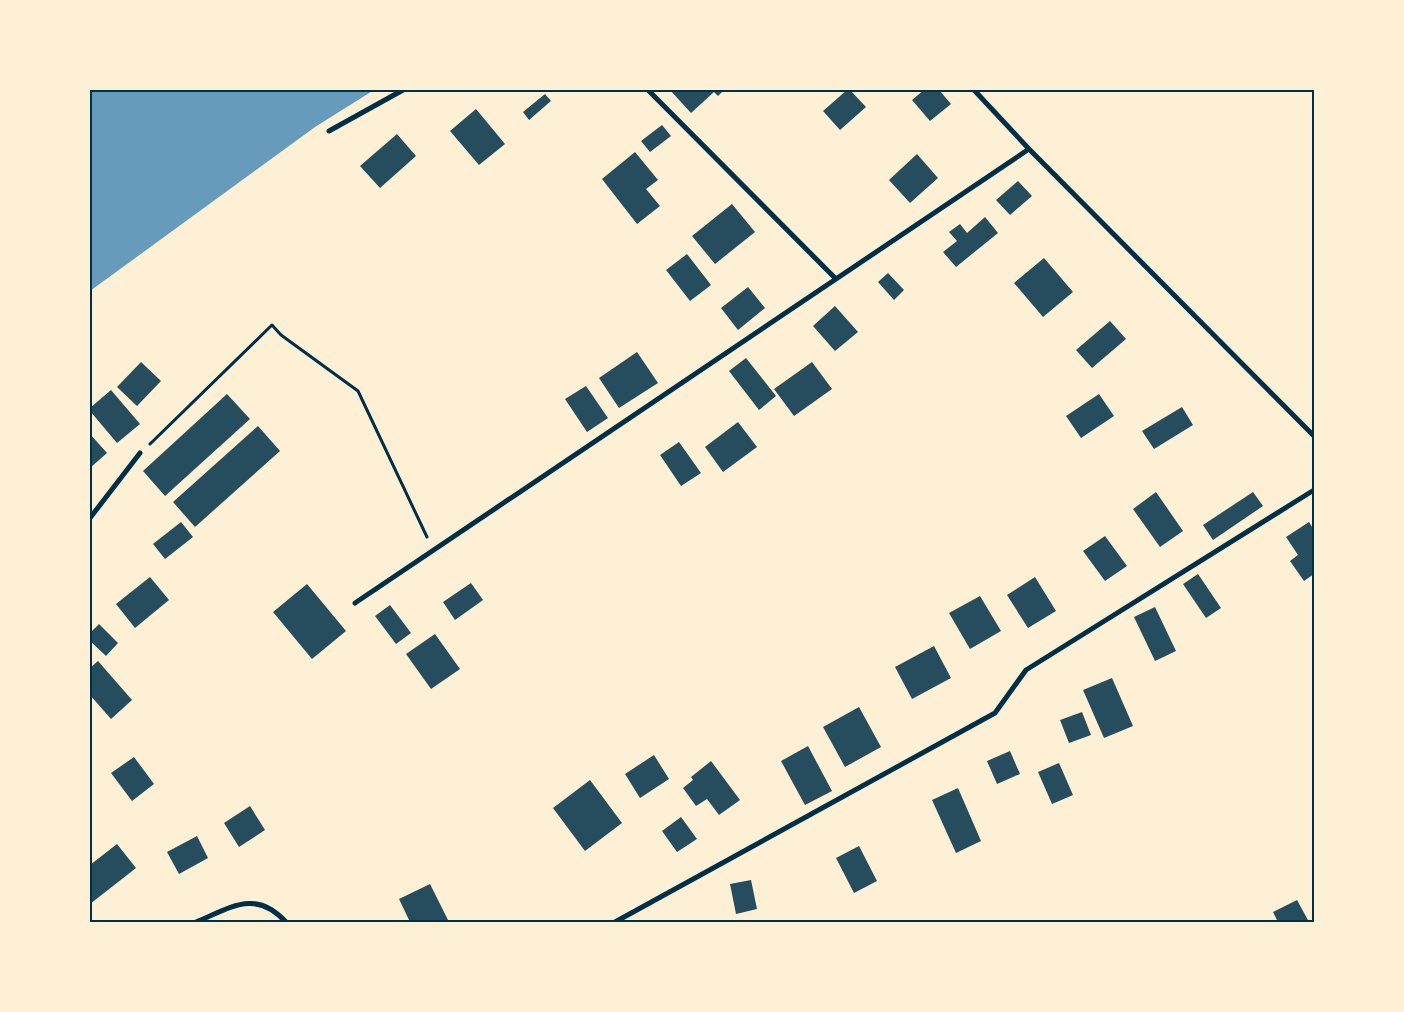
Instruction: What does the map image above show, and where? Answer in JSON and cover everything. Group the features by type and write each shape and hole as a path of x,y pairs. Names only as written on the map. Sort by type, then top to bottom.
{"street":[{"path":"329,131 403,90"},
{"path":"648,90 836,279"},
{"path":"974,90 1029,149 1314,436"},
{"path":"355,603 1029,149"},
{"path":"90,518 140,453"},
{"path":"615,922 995,713 1026,670 1314,490"},
{"path":"196,922 238,905 256,902 274,910 286,922"}],"path":[{"path":"140,453 272,325 281,335 358,391 433,550"}],"water":[{"path":"90,90 374,90 315,127 90,291"}],"building":[{"path":"670,90 724,90 718,96 714,92 691,113"},
{"path":"847,90 850,90 866,107 840,130 823,111"},
{"path":"924,90 939,90 951,104 930,121 912,100"},
{"path":"545,94 551,101 529,120 523,112"},
{"path":"476,109 505,144 479,165 450,131"},
{"path":"662,125 671,136 650,152 641,141"},
{"path":"397,134 416,156 380,188 360,166"},
{"path":"635,152 658,180 646,189 660,206 637,224 602,179"},
{"path":"917,154 938,178 910,203 889,180"},
{"path":"1018,181 1032,196 1010,215 996,200"},
{"path":"732,204 755,232 715,264 692,236"},
{"path":"985,217 998,233 956,267 943,252 957,241 949,232 960,224 967,233"},
{"path":"687,254 711,285 690,301 666,270"},
{"path":"1044,258 1073,292 1043,317 1014,283"},
{"path":"888,273 904,290 894,300 878,282"},
{"path":"748,287 765,308 738,330 721,308"},
{"path":"835,306 858,332 835,351 813,326"},
{"path":"1110,321 1126,339 1092,368 1076,350"},
{"path":"637,352 658,383 619,408 599,378"},
{"path":"746,358 776,396 759,410 729,371"},
{"path":"141,362 161,381 137,406 117,387"},
{"path":"812,362 832,389 794,416 774,389"},
{"path":"586,386 608,418 587,432 565,399"},
{"path":"111,390 140,424 117,443 90,411 90,408"},
{"path":"227,394 250,419 165,496 143,471"},
{"path":"1099,394 1114,416 1081,438 1066,416"},
{"path":"1182,407 1193,425 1154,449 1142,431"},
{"path":"738,422 757,447 723,472 705,447"},
{"path":"258,426 280,451 195,527 173,502"},
{"path":"90,434 107,453 90,468"},
{"path":"679,442 701,473 681,486 660,455"},
{"path":"1156,492 1183,531 1160,547 1133,509"},
{"path":"1253,492 1263,506 1213,540 1203,525"},
{"path":"181,522 193,537 165,559 153,544"},
{"path":"1309,522 1314,530 1314,574 1304,581 1290,561 1298,555 1286,537"},
{"path":"1105,536 1127,566 1105,581 1083,551"},
{"path":"1198,574 1221,608 1206,618 1183,584"},
{"path":"150,577 169,600 135,628 116,604"},
{"path":"1035,577 1056,611 1028,628 1007,595"},
{"path":"471,583 483,600 455,620 443,602"},
{"path":"307,584 346,631 312,659 273,612"},
{"path":"980,596 1001,631 970,649 949,613"},
{"path":"390,605 411,633 396,644 375,616"},
{"path":"1155,607 1176,651 1155,661 1134,617"},
{"path":"99,624 118,643 106,656 90,641 90,633"},
{"path":"435,634 460,669 431,689 406,654"},
{"path":"934,646 951,678 912,699 895,667"},
{"path":"98,661 132,700 111,719 90,695 90,668"},
{"path":"1112,678 1133,726 1104,738 1083,690"},
{"path":"859,707 881,747 845,767 823,727"},
{"path":"1082,712 1091,735 1069,743 1060,720"},
{"path":"808,746 832,791 805,805 781,761"},
{"path":"1010,751 1020,774 997,784 987,761"},
{"path":"654,755 669,779 640,798 625,774"},
{"path":"134,757 154,784 132,801 111,773"},
{"path":"711,761 740,800 719,815 707,799 696,806 683,788 693,780 691,777"},
{"path":"1059,763 1073,795 1052,804 1038,772"},
{"path":"590,780 622,823 585,851 553,808"},
{"path":"958,788 981,841 956,853 932,800"},
{"path":"250,806 265,830 239,847 224,823"},
{"path":"681,817 697,839 677,852 662,831"},
{"path":"197,836 208,858 179,874 167,852"},
{"path":"117,844 136,868 90,904 90,865"},
{"path":"859,846 877,881 854,893 836,858"},
{"path":"751,880 757,909 736,914 730,884"},
{"path":"430,884 449,922 410,922 399,899"},
{"path":"1297,900 1309,922 1278,922 1273,912"}]}
